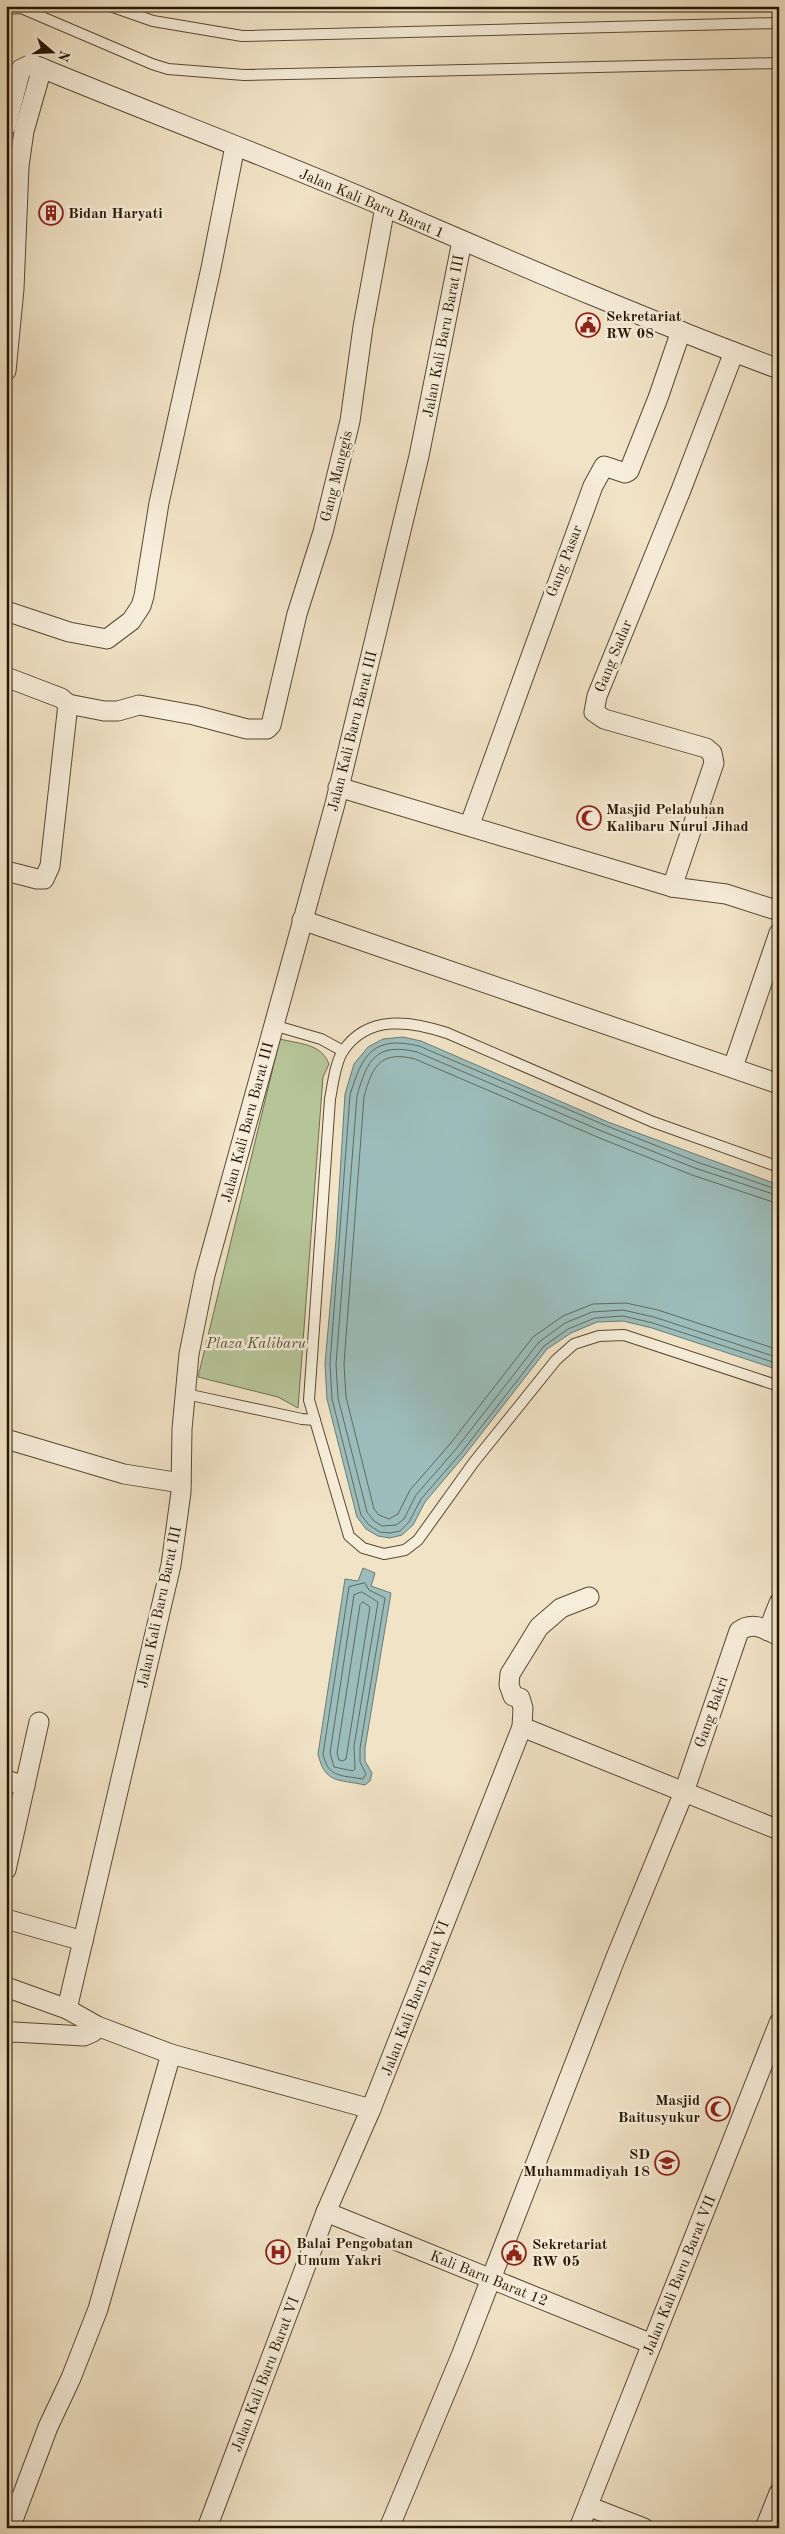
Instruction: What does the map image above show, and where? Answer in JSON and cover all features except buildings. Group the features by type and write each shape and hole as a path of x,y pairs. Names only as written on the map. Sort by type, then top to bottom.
{"street":[{"path":"6,126 21,69 32,64 42,68 24,132 17,196 12,314 6,371"},
{"name":"Jalan Kali Baru Barat 1","path":"42,68 385,207 462,241 681,331 779,369"},
{"path":"6,610 69,632 108,639 131,621 141,606 159,503 211,268 235,146"},
{"name":"Gang Manggis","path":"68,704 104,711 118,711 139,705 257,729 267,729 271,725 296,614 323,532 348,431 385,207"},
{"name":"Jalan Kali Baru Barat III","path":"67,2009 171,1565 181,1483 189,1354 205,1275 338,787 419,456 462,241"},
{"name":"Gang Pasar","path":"470,824 593,486 604,466 625,473 629,471 658,398 681,331"},
{"name":"Gang Sadar","path":"672,887 714,763 712,753 706,748 604,718 594,712 597,696 681,490 734,352"},
{"path":"6,677 61,698 68,704 50,866 44,879 37,880 6,871"},
{"path":"338,787 470,824 672,887 726,894 779,911"},
{"path":"302,920 779,1084"},
{"path":"733,1067 779,933"},
{"path":"6,1439 124,1474 181,1483"},
{"path":"588,1597 561,1608 539,1627 510,1674 509,1685 512,1696 520,1698 523,1708 522,1726 779,1830"},
{"path":"773,1634 779,1603"},
{"name":"Gang Bakri","path":"389,2528 491,2279 616,1958 684,1792 739,1632 746,1626 754,1626 773,1634"},
{"path":"6,1870 39,1722"},
{"name":"Jalan Kali Baru Barat VI","path":"207,2528 326,2212 371,2109 522,1726"},
{"path":"6,1780 25,1786"},
{"path":"6,1918 83,1941"},
{"path":"6,1987 67,2009 97,2026 171,2054 371,2109"},
{"name":"Jalan Kali Baru Barat VII","path":"579,2528 652,2344 774,2049 779,2023"},
{"path":"6,2034 14,2032 84,2036 93,2032 97,2026"},
{"path":"10,2528 48,2427 71,2378 98,2309 171,2054"},
{"name":"Kali Baru Barat 12","path":"326,2212 652,2344"},
{"path":"765,2528 779,2493"},
{"path":"598,2510 644,2528"}],"lane":[{"path":"110,6 153,21 242,36 779,24"},
{"path":"6,9 21,8 152,64 168,69 244,75 779,63"},
{"path":"779,1167 653,1122 448,1033 421,1024 391,1022 361,1033 343,1051 330,1099 309,1400 349,1536 364,1548 384,1554 405,1550 418,1540 474,1462 556,1360 574,1344 599,1336 624,1335 779,1386"},
{"path":"274,1025 321,1039 343,1051"},
{"path":"186,1394 302,1419 315,1420"}],"green space":[{"name":"Plaza Kalibaru","path":"280,1039 315,1048 321,1052 329,1064 323,1077 298,1408 278,1397 198,1377"}],"water":[{"path":"403,1037 421,1041 608,1122 779,1185 779,1370 652,1328 623,1321 597,1322 571,1333 547,1349 464,1456 425,1502 413,1525 402,1535 390,1538 378,1536 366,1529 357,1517 327,1399 325,1364 336,1240 345,1094 354,1064 368,1047 383,1039"},
{"path":"363,1568 375,1573 371,1586 391,1593 365,1748 365,1761 372,1773 370,1781 365,1785 334,1779 324,1771 318,1754 345,1579 358,1581"}],"place":[{"name":"Bidan Haryati","path":"51,213"},
{"name":"Sekretariat RW 08","path":"588,325"},
{"name":"Masjid Pelabuhan Kalibaru Nurul Jihad","path":"589,818"},
{"name":"Masjid Baitusyukur","path":"718,2109"},
{"name":"SD Muhammadiyah 18","path":"667,2163"},
{"name":"Balai Pengobatan Umum Yakri","path":"278,2252"},
{"name":"Sekretariat RW 05","path":"514,2253"}]}
